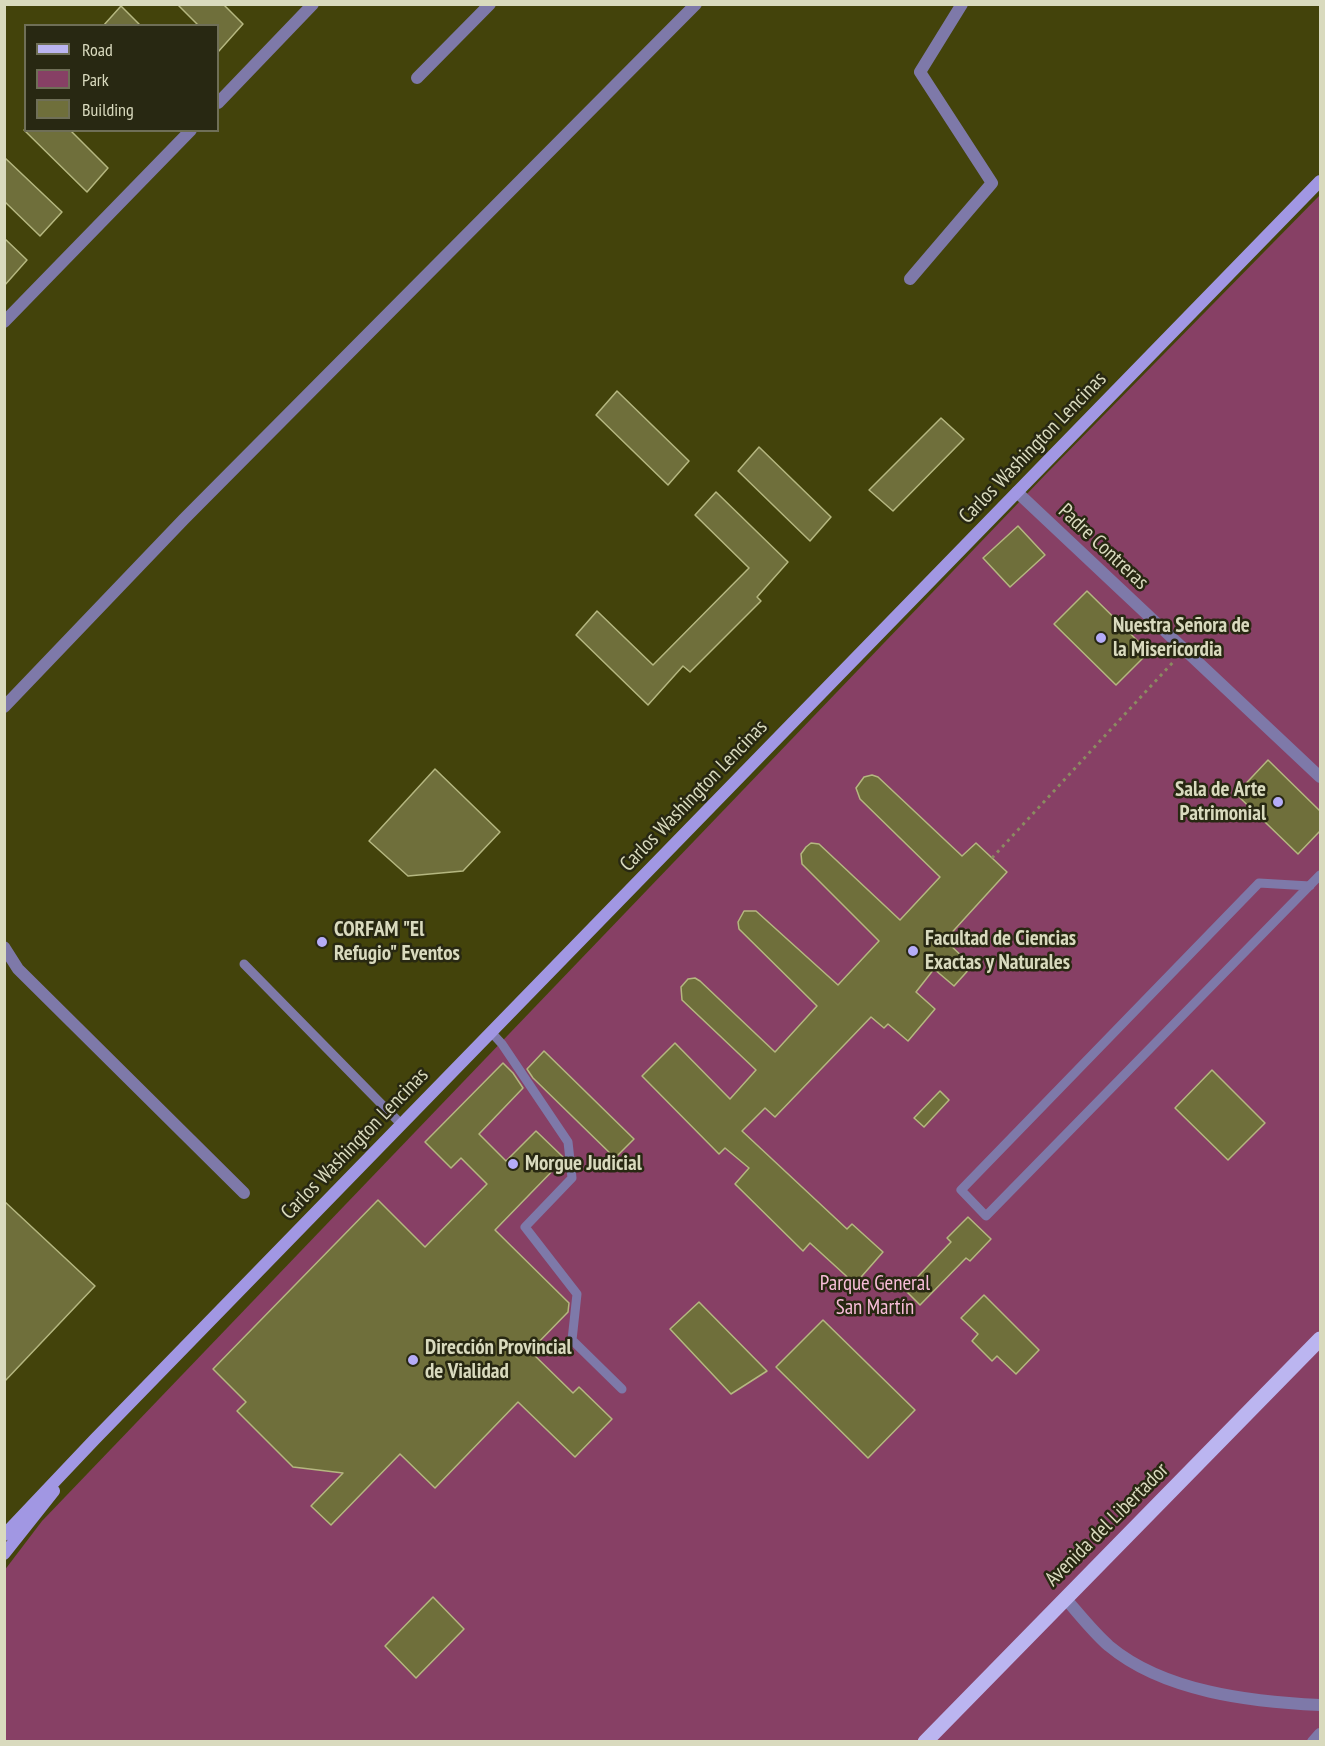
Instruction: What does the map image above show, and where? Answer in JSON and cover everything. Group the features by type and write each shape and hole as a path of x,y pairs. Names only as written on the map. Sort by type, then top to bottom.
{"main road":[{"name":"Carlos Washington Lencinas","path":"4,1534 1320,180"},
{"name":"Avenida del Libertador","path":"925,1742 1320,1339"},
{"name":"Carlos Washington Lencinas","path":"4,1554 95,1439"}],"street":[{"path":"219,102 313,4"},
{"path":"417,78 490,4"},
{"path":"4,707 184,519 696,4"},
{"path":"910,279 992,183 920,72 962,4"},
{"path":"4,322 188,132"},
{"name":"Padre Contreras","path":"1017,492 1320,777"},
{"path":"4,947 18,969 244,1193"},
{"path":"1065,1598 1110,1646 1142,1666 1182,1684 1224,1695 1271,1703 1320,1705"},
{"path":"1313,1742 1320,1734"}],"lane":[{"path":"1310,886 1259,883 961,1190 986,1216 1310,886 1320,875"},
{"path":"244,964 401,1124"},
{"path":"491,1032 502,1044 568,1142 572,1178 525,1227 577,1293 572,1340 622,1389"}],"path":[{"path":"992,858 1185,650"}],"green space":[{"name":"Parque General San Martín","path":"1320,195 1320,1741 5,1741 4,1571 42,1521 1046,474"}],"building":[{"path":"177,4 223,4 243,24 219,51 219,24 197,24"},
{"path":"121,6 139,24 105,24"},
{"path":"26,132 72,132 108,168 87,192"},
{"path":"4,157 62,212 40,236 4,201"},
{"path":"4,238 27,260 4,286"},
{"path":"617,391 689,461 668,485 596,415"},
{"path":"941,418 964,439 893,511 869,490"},
{"path":"759,447 831,517 810,541 738,471"},
{"path":"716,492 788,562 757,597 761,601 690,672 683,666 648,705 576,635 597,611 653,665 749,568 695,515"},
{"path":"1018,526 1045,555 1010,587 983,558"},
{"name":"Nuestra Señora de la Misericordia","path":"1087,591 1149,652 1116,685 1054,624"},
{"name":"Sala de Arte Patrimonial","path":"1268,760 1320,811 1320,831 1298,854 1236,794"},
{"path":"435,769 500,832 463,871 408,876 369,841"},
{"name":"Facultad de Ciencias Exactas y Naturales","path":"872,775 878,777 962,856 976,843 1007,872 945,940 972,966 954,986 934,969 916,992 935,1009 908,1041 888,1024 884,1028 871,1017 775,1117 765,1108 742,1131 847,1229 852,1224 883,1252 855,1284 810,1243 803,1251 735,1184 749,1168 725,1148 719,1154 642,1076 675,1043 730,1099 756,1070 682,1000 681,987 688,979 695,978 700,981 775,1052 817,1006 739,929 738,922 744,911 756,911 838,985 879,941 802,864 801,854 811,843 819,844 900,920 940,877 860,799 856,788 864,777"},
{"path":"544,1051 634,1139 615,1158 533,1078 527,1069"},
{"name":"Dirección Provincial de Vialidad","path":"503,1063 523,1088 479,1134 506,1161 536,1131 563,1157 563,1160 495,1230 569,1303 568,1312 530,1351 573,1393 579,1387 612,1419 575,1457 518,1402 435,1488 400,1454 331,1525 311,1506 343,1473 293,1467 237,1411 246,1402 213,1369 378,1200 425,1247 487,1184 461,1158 451,1168 425,1142"},
{"path":"1212,1070 1265,1123 1228,1160 1175,1108"},
{"path":"940,1091 949,1100 924,1127 914,1118"},
{"path":"4,1201 95,1286 4,1382"},
{"path":"968,1217 991,1239 970,1261 966,1258 920,1305 905,1290 951,1242 947,1238"},
{"path":"984,1295 1039,1350 1016,1374 997,1356 992,1361 972,1341 978,1334 961,1318"},
{"path":"699,1302 767,1371 731,1394 670,1329"},
{"path":"823,1320 915,1410 868,1458 776,1367"},
{"path":"433,1597 464,1629 416,1678 385,1646"}],"place":[{"name":"Nuestra Señora de la Misericordia","path":"1101,638"},
{"name":"Sala de Arte Patrimonial","path":"1278,802"},
{"name":"CORFAM \"El Refugio\" Eventos","path":"322,942"},
{"name":"Facultad de Ciencias Exactas y Naturales","path":"913,951"},
{"name":"Morgue Judicial","path":"513,1164"},
{"name":"Dirección Provincial de Vialidad","path":"413,1360"}]}
